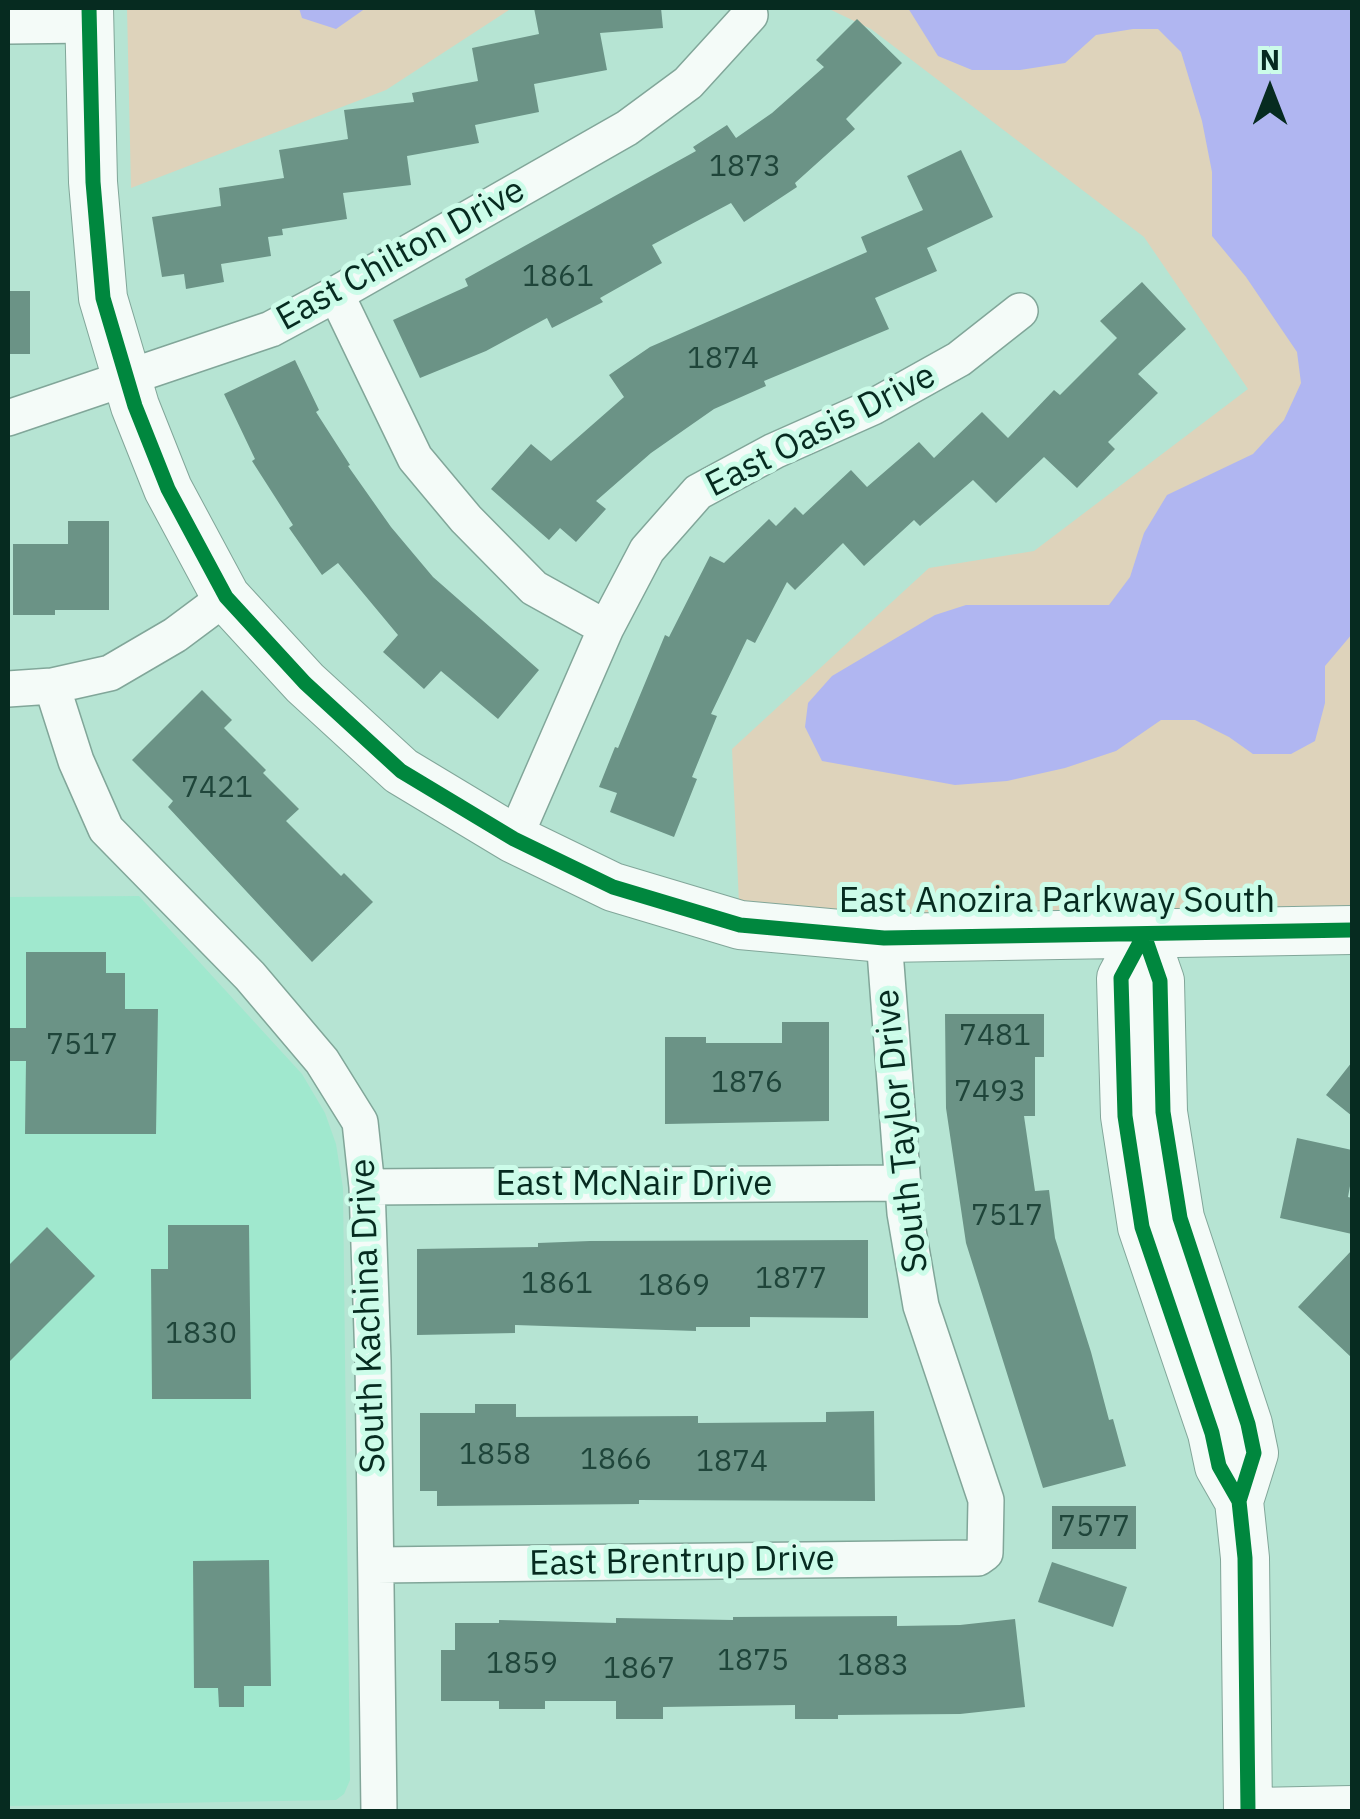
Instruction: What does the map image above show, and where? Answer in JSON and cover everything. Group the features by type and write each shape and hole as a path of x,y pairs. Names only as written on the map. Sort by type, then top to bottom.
{"street":[{"name":"East Chilton Drive","path":"8,418 270,328 336,294 627,128 688,83 750,15"},
{"path":"8,26 89,16"},
{"name":"East Anozira Parkway South","path":"89,16 93,182 103,298 127,380 168,489 226,598 305,682 401,772 514,839 613,887 740,925 884,938 1352,930"},
{"path":"336,294 414,458 466,519 534,588 606,628"},
{"name":"East Oasis Drive","path":"514,839 606,628 648,550 698,492 774,451 873,407 959,359 1020,312"},
{"path":"8,689 52,686 110,672 175,635 226,598"},
{"name":"South Kachina Drive","path":"52,686 76,761 106,830 250,976 322,1061 360,1122 367,1187 379,1812"},
{"path":"1144,935 1121,978 1125,1116 1142,1227 1212,1433 1219,1466 1239,1501 1245,1558 1251,1812 1352,1810"},
{"name":"South Taylor Drive","path":"884,938 901,1184 921,1306 986,1500 985,1553"},
{"name":"East McNair Drive","path":"367,1187 901,1184"},
{"name":"East Brentrup Drive","path":"376,1566 978,1558 985,1553"}],"shaded area":[{"path":"127,8 512,8 386,90 131,188"},
{"path":"827,8 1352,8 1352,930 740,925 732,749 929,568 1034,551 1248,389 1144,237 871,29"},
{"path":"139,896 302,1074 325,1113 336,1144 343,1188 350,1780 344,1794 336,1800 8,1806 8,897"}],"water":[{"path":"299,8 366,8 336,29 302,18"},
{"path":"908,8 1352,8 1352,634 1325,666 1325,703 1315,741 1291,754 1253,754 1195,720 1161,720 1116,751 1007,781 955,785 822,761 805,727 808,703 832,676 935,615 966,605 1109,605 1130,577 1144,533 1167,495 1253,454 1284,420 1301,383 1297,352 1246,277 1212,236 1212,172 1202,121 1181,52 1158,29 1096,35 1065,63 1020,70 972,70 938,56"}],"building":[{"path":"534,8 661,8 663,28 600,33 607,70 534,84 539,112 475,125 479,143 407,156 411,185 343,193 347,219 282,229 283,235 268,237 271,256 221,264 224,282 186,289 184,274 162,277 152,217 221,206 219,188 284,178 279,150 348,139 344,110 414,102 412,93 478,81 472,48 539,34"},
{"path":"857,19 902,63 846,119 855,129 795,183 797,187 744,222 731,203 652,245 662,263 600,298 603,302 552,328 547,318 486,351 420,378 393,320 468,286 465,279 696,151 693,147 727,125 736,138 772,113 824,67 816,60"},
{"path":"961,150 993,217 927,248 937,271 875,298 889,329 764,381 766,386 714,409 651,453 596,501 606,509 576,542 560,528 549,540 491,489 531,444 551,461 624,397 609,375 650,347 867,252 861,237 923,210 907,176"},
{"path":"1142,282 1186,329 1138,374 1158,393 1108,442 1115,449 1077,488 1044,457 996,503 973,480 920,526 914,520 864,566 843,543 795,590 787,582 755,643 747,639 711,714 717,716 692,777 697,779 674,837 610,812 617,793 599,787 665,635 669,637 710,556 724,563 769,519 776,526 795,507 803,515 851,470 867,487 919,442 934,458 982,412 1008,438 1054,390 1060,395 1117,338 1100,321"},
{"path":"8,291 30,291 30,354 8,354"},
{"path":"295,360 319,410 316,412 391,527 433,577 539,670 498,719 441,671 424,689 383,652 398,635 338,563 322,575 289,528 293,525 252,461 255,459 224,394"},
{"path":"68,521 109,521 109,610 13,615 13,544 68,544"},
{"path":"202,690 232,720 224,728 299,809 286,821 373,902 312,962 168,807 173,801 132,760"},
{"path":"26,952 106,952 106,973 125,973 125,1009 158,1009 156,1134 25,1134 26,1061 8,1061 8,1028 26,1028"},
{"path":"945,1014 1044,1014 1044,1057 1035,1057 1035,1116 1024,1116 1035,1191 1049,1190 1055,1238 1126,1466 1043,1488 966,1243 946,1108"},
{"path":"782,1022 829,1022 829,1121 665,1124 665,1037 706,1037 706,1043 782,1043"},
{"path":"1352,1062 1352,1116 1326,1095"},
{"path":"1297,1138 1352,1150 1348,1197 1352,1198 1352,1234 1280,1218"},
{"path":"168,1225 249,1225 251,1399 152,1399 151,1269 168,1269"},
{"path":"47,1227 95,1276 8,1363 8,1266"},
{"path":"868,1240 868,1318 750,1317 750,1327 696,1327 696,1331 515,1325 515,1333 417,1335 417,1249 538,1247 538,1243 590,1241"},
{"path":"1352,1250 1352,1358 1298,1307"},
{"path":"475,1404 516,1404 516,1417 698,1416 698,1423 826,1422 826,1412 874,1411 875,1501 639,1500 639,1504 437,1506 437,1491 420,1491 420,1413 475,1413"},
{"path":"1052,1506 1136,1506 1136,1549 1052,1549"},
{"path":"269,1560 271,1686 244,1686 244,1707 219,1707 218,1688 194,1688 193,1561"},
{"path":"1052,1562 1127,1587 1113,1627 1038,1602"},
{"path":"897,1616 897,1626 1015,1619 1025,1707 960,1714 795,1719 795,1705 663,1707 663,1719 616,1719 616,1701 545,1701 545,1709 499,1709 499,1701 441,1701 441,1650 455,1650 455,1623"}],"cycle path":[{"path":"89,8 93,182 103,298 135,406 168,489 226,597 305,683 401,771 514,839 613,887 740,925 884,938 1352,930"},
{"path":"1144,935 1160,981 1163,1112 1180,1218 1254,1453 1239,1501 1245,1558 1248,1812"},
{"path":"1144,935 1121,978 1125,1116 1142,1227 1212,1433 1219,1466 1239,1501"}]}
